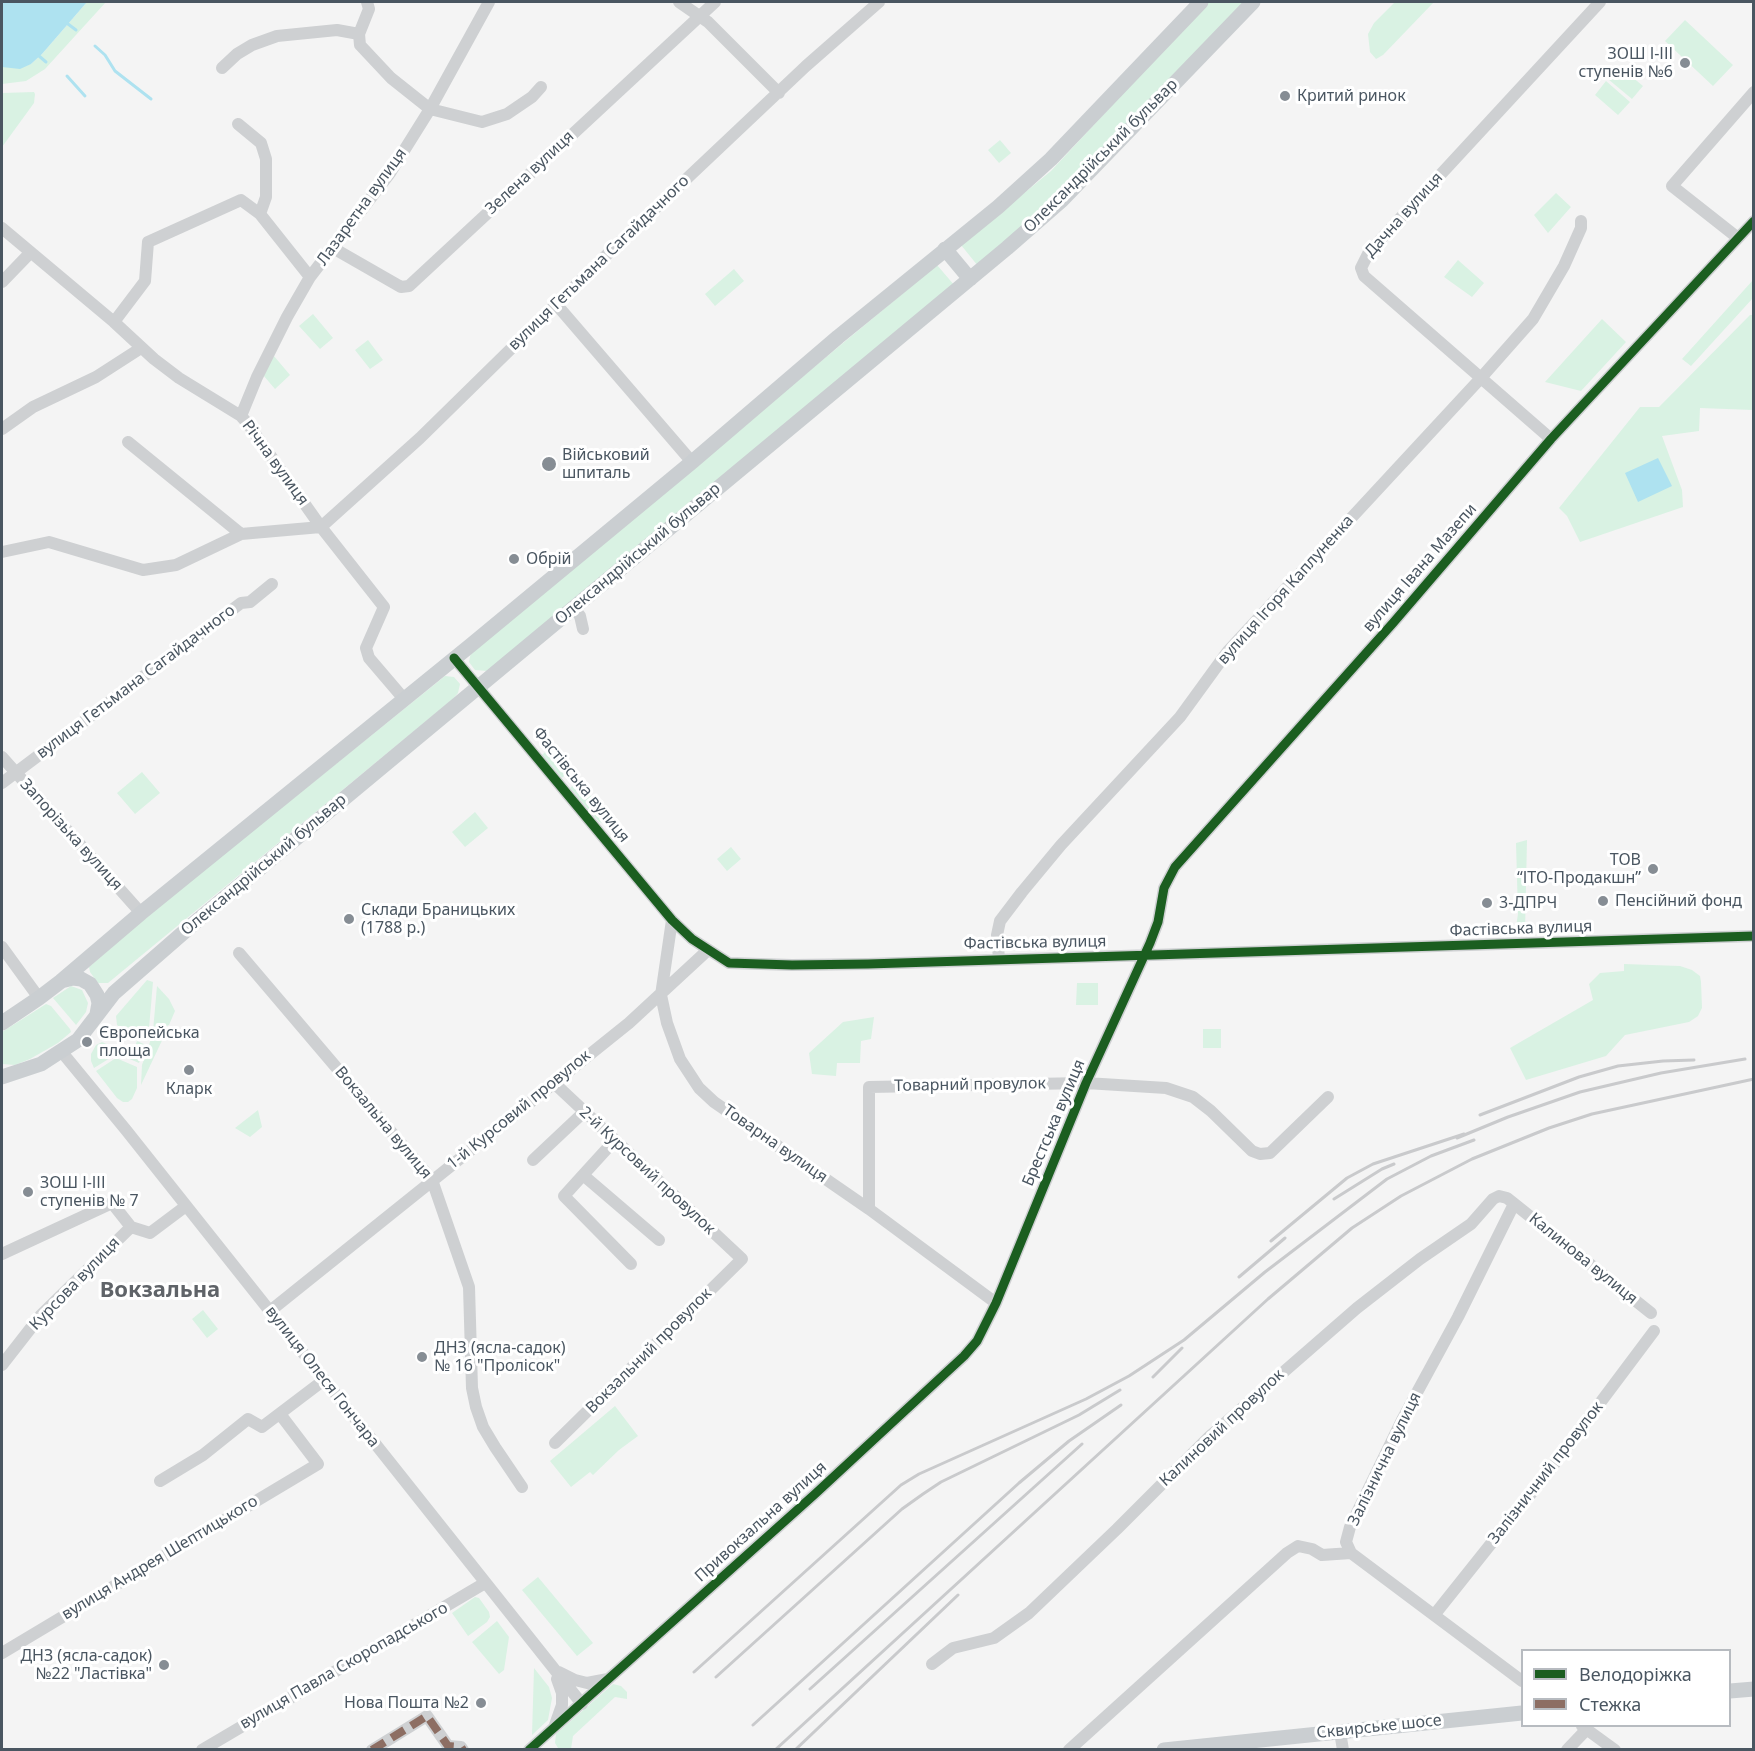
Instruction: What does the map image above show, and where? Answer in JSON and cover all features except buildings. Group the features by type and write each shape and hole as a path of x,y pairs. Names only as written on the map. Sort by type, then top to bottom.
{"main road":[{"name":"Олександрійський бульвар","path":"2,1023 60,982 998,207 1051,159 1201,2"},
{"name":"Олександрійський бульвар","path":"6,1074 41,1064 78,1040 114,993 199,919 478,685 970,279 1062,200 1253,2"},
{"path":"945,249 970,279"},
{"path":"60,982 73,978 90,984 97,995 97,1014"},
{"path":"1731,1691 1754,1689"},
{"name":"Сквирське шосе","path":"1164,1749 1521,1713"}],"street":[{"path":"367,2 369,9 359,34 360,45 391,78 430,109 482,122 507,114 532,97 541,87"},
{"name":"Лазаретна вулиця","path":"241,416 257,377 310,277 390,173 430,109 489,2"},
{"path":"679,2 708,22 779,93"},
{"name":"Зелена вулиця","path":"333,248 401,287 409,286 715,2"},
{"name":"вулиця Гетьмана Сагайдачного","path":"321,527 420,438 556,304 779,93 879,2"},
{"name":"Дачна вулиця","path":"1551,440 1364,276 1360,268 1369,252 1600,2"},
{"path":"222,68 237,54 252,45 277,36 337,30 359,34"},
{"path":"1738,238 1672,186 1754,92"},
{"path":"238,124 261,143 266,159 266,197 260,214"},
{"path":"114,322 145,281 148,242 241,200 260,214 310,277"},
{"name":"вулиця Івана Мазепи","path":"1144,956 1158,922 1164,888 1175,867 1394,623 1551,440 1754,220"},
{"name":"вулиця Ігоря Каплуненка","path":"999,959 997,935 1000,921 1022,892 1061,845 1179,717 1228,651 1533,319 1564,266 1581,228 1581,221"},
{"name":"Річна вулиця","path":"2,228 179,378 241,416 321,527 384,607 366,648 369,658 404,699"},
{"path":"2,282 30,252"},
{"path":"556,304 692,462"},
{"path":"2,429 33,407 96,377 141,348"},
{"path":"128,442 241,534"},
{"path":"2,552 50,542 143,570 176,565 241,534 321,527"},
{"name":"вулиця Гетьмана Сагайдачного","path":"2,783 241,603 250,602 272,584"},
{"path":"573,608 580,616 583,629"},
{"name":"Фастівська вулиця","path":"454,658 672,920 692,939 729,963 755,965 868,964 1754,936"},
{"name":"Запорізька вулиця","path":"2,757 141,913"},
{"name":"Товарна вулиця","path":"672,920 661,995 667,1023 680,1059 699,1088 714,1102 869,1209 996,1303"},
{"path":"2,948 39,998"},
{"name":"1-й Курсовий провулок","path":"270,1311 661,995 708,950"},
{"name":"Вокзальна вулиця","path":"239,953 432,1180 469,1287 471,1388 476,1407 483,1427 522,1487"},
{"name":"Брестська вулиця","path":"996,1303 1086,1083 1144,956"},
{"name":"вулиця Олеся Гончара","path":"61,1051 582,1704"},
{"name":"2-й Курсовий провулок","path":"554,1083 742,1259"},
{"name":"Товарний провулок","path":"869,1209 869,1087 1086,1083 1166,1088 1193,1097 1211,1111 1252,1151 1260,1154 1270,1153 1328,1097"},
{"path":"532,1160 584,1112"},
{"path":"614,1141 564,1196 631,1264"},
{"path":"583,1175 659,1240"},
{"name":"Калиновий провулок","path":"932,1664 953,1648 994,1638 1029,1613 1209,1437 1340,1323 1420,1259 1471,1224 1493,1199 1499,1196 1507,1198 1514,1204"},
{"path":"2,1254 112,1203 131,1227"},
{"name":"Калинова вулиця","path":"1514,1204 1651,1313"},
{"name":"Залізнична вулиця","path":"1351,1553 1346,1542 1350,1527 1402,1420 1458,1317 1514,1204"},
{"name":"Курсова вулиця","path":"2,1365 41,1315 131,1227 150,1233 186,1206"},
{"name":"Вокзальний провулок","path":"555,1443 742,1259"},
{"name":"Привокзальна вулиця","path":"529,1749 816,1494 964,1356 977,1341 996,1303"},
{"name":"Залізничний провулок","path":"1435,1614 1549,1471 1654,1331"},
{"path":"160,1480 203,1455 248,1419 262,1427 324,1380"},
{"name":"вулиця Андрея Шептицького","path":"2,1653 318,1464 280,1414"},
{"path":"1069,1749 1287,1553 1299,1546 1312,1549 1322,1555 1351,1553 1521,1680"},
{"name":"вулиця Павла Скоропадського","path":"202,1749 485,1582"},
{"path":"554,1669 575,1680 587,1683 598,1683 610,1679"},
{"path":"553,1729 562,1705 562,1694 554,1669"},
{"path":"372,1749 427,1716 448,1746 461,1746 463,1749"},
{"path":"1567,1749 1584,1727 1615,1749"},
{"path":"1340,1732 1343,1749"}],"green space":[{"path":"87,2 106,2 45,69 26,81 2,84 2,67 31,64"},
{"path":"1208,2 1244,2 1059,195 978,266 961,245 1051,171"},
{"path":"1395,2 1434,2 1383,55 1376,59 1370,52 1368,34 1374,23"},
{"path":"1685,20 1733,65 1713,86 1665,41"},
{"path":"1619,66 1643,86 1632,99 1608,79"},
{"path":"1606,81 1630,102 1618,115 1595,95"},
{"path":"34,92 34,103 2,147 2,93"},
{"path":"1000,140 1011,153 999,163 988,150"},
{"path":"1556,193 1571,207 1548,233 1534,215"},
{"path":"1458,260 1484,283 1472,297 1444,277"},
{"path":"937,265 955,286 487,671 475,670 469,662 471,652"},
{"path":"734,269 744,281 715,306 705,294"},
{"path":"1753,280 1753,298 1691,366 1682,359"},
{"path":"313,314 333,338 320,349 299,326"},
{"path":"1750,315 1753,315 1753,410 1700,408 1699,431 1662,436 1682,490 1683,507 1580,542 1567,516 1559,508 1640,407 1659,407"},
{"path":"1602,319 1626,342 1581,391 1545,382"},
{"path":"368,340 383,360 370,369 355,350"},
{"path":"274,356 290,375 275,389 263,375"},
{"path":"445,676 454,677 460,684 458,693 453,699 108,983 98,983 89,967 152,912"},
{"path":"551,747 570,770 562,778 542,755"},
{"path":"142,772 160,793 135,814 117,793"},
{"path":"578,781 608,815 607,820 603,823 599,822 570,788"},
{"path":"475,812 488,828 465,847 452,832"},
{"path":"1527,840 1525,932 1515,933 1518,914 1516,843"},
{"path":"731,847 741,859 727,871 717,859"},
{"path":"1624,964 1680,966 1692,970 1700,976 1701,982 1702,1008 1698,1016 1689,1022 1625,1035 1606,1056 1526,1080 1510,1048 1593,1000 1589,984 1600,973 1624,971"},
{"path":"147,980 153,982 148,1040 122,1029 117,1025 116,1016"},
{"path":"1077,983 1098,983 1098,1005 1076,1005"},
{"path":"71,986 82,990 88,1003 86,1012 76,1025 53,998"},
{"path":"157,986 169,999 175,1011 169,1025 153,1031"},
{"path":"46,1004 51,1006 71,1032 58,1043 30,1059 15,1065 2,1064 2,1032"},
{"path":"874,1017 871,1039 861,1041 860,1063 837,1063 836,1076 812,1074 809,1053 843,1022"},
{"path":"1203,1029 1221,1029 1221,1048 1203,1048"},
{"path":"166,1032 141,1085 142,1065 152,1036"},
{"path":"137,1041 146,1045 139,1063 118,1054 121,1046 133,1051"},
{"path":"102,1042 111,1046 115,1055 94,1068 91,1054 96,1045"},
{"path":"116,1058 137,1067 137,1088 128,1102 117,1098 96,1071"},
{"path":"258,1110 262,1127 250,1137 235,1128"},
{"path":"203,1310 218,1329 207,1338 192,1319"},
{"path":"615,1406 638,1436 619,1450 593,1475 590,1472 571,1487 550,1461"},
{"path":"538,1577 593,1643 577,1656 522,1590"},
{"path":"475,1597 479,1598 490,1617 487,1622 468,1636 452,1613"},
{"path":"497,1621 509,1637 504,1670 499,1674 472,1642"},
{"path":"534,1668 549,1687 552,1698 548,1720 532,1735"},
{"path":"613,1684 621,1686 627,1692 627,1699 615,1697 573,1736 571,1749 558,1748 555,1743 556,1734"}],"water":[{"path":"2,2 87,2 42,54 31,64 20,69 2,67"},
{"path":"1658,458 1672,486 1638,502 1625,473"}],"waterway":[{"path":"68,24 76,30"},
{"path":"95,46 105,55 115,71 151,99"},
{"path":"39,56 46,62"},
{"path":"67,76 85,96"}],"railway":[{"path":"1457,1138 1508,1117 1580,1092 1661,1073 1745,1059"},
{"path":"1480,1115 1579,1077 1618,1066 1694,1060"},
{"path":"775,1750 1268,1299 1352,1228 1401,1196 1472,1159 1549,1128 1592,1114 1754,1079"},
{"path":"1271,1241 1347,1178 1373,1164 1464,1134"},
{"path":"694,1672 901,1485 919,1474 1086,1399 1129,1376 1184,1340 1265,1272 1387,1179 1431,1156 1474,1140"},
{"path":"1334,1199 1394,1164"},
{"path":"1239,1277 1285,1238"},
{"path":"1153,1377 1182,1348"},
{"path":"716,1677 902,1509 923,1494 941,1482 1079,1415 1120,1390"},
{"path":"753,1725 1019,1483 1069,1441 1121,1405"},
{"path":"810,1689 1082,1444"},
{"path":"795,1750 958,1595"}],"marked path":[{"path":"372,1750 427,1716 448,1746 461,1747 463,1750"}],"cycle path":[{"path":"529,1750 815,1494 964,1356 977,1341 996,1303 1086,1083 1150,943 1158,922 1164,888 1175,867 1393,623 1551,439 1754,221"},
{"path":"454,658 672,920 692,939 729,963 868,964 1754,936"}],"place":[{"name":"ЗОШ І-ІІІ ступенів №6","path":"1685,63"},
{"name":"Критий ринок","path":"1285,96"},
{"name":"Військовий шпиталь","path":"549,464"},
{"name":"Обрій","path":"514,559"},
{"name":"ТОВ “ІТО-Продакшн”","path":"1653,869"},
{"name":"Пенсійний фонд","path":"1603,901"},
{"name":"3-ДПРЧ","path":"1487,903"},
{"name":"Склади Браницьких (1788 р.)","path":"349,919"},
{"name":"Європейська площа","path":"87,1042"},
{"name":"Кларк","path":"189,1070"},
{"name":"ЗОШ І-ІІІ ступенів № 7","path":"28,1192"},
{"name":"ДНЗ (ясла-садок) № 16 \"Пролісок\"","path":"422,1357"},
{"name":"ДНЗ (ясла-садок) №22 \"Ластівка\"","path":"164,1665"},
{"name":"Нова Пошта №2","path":"481,1703"}],"district":[{"name":"Вокзальна","path":"160,1291"}]}
